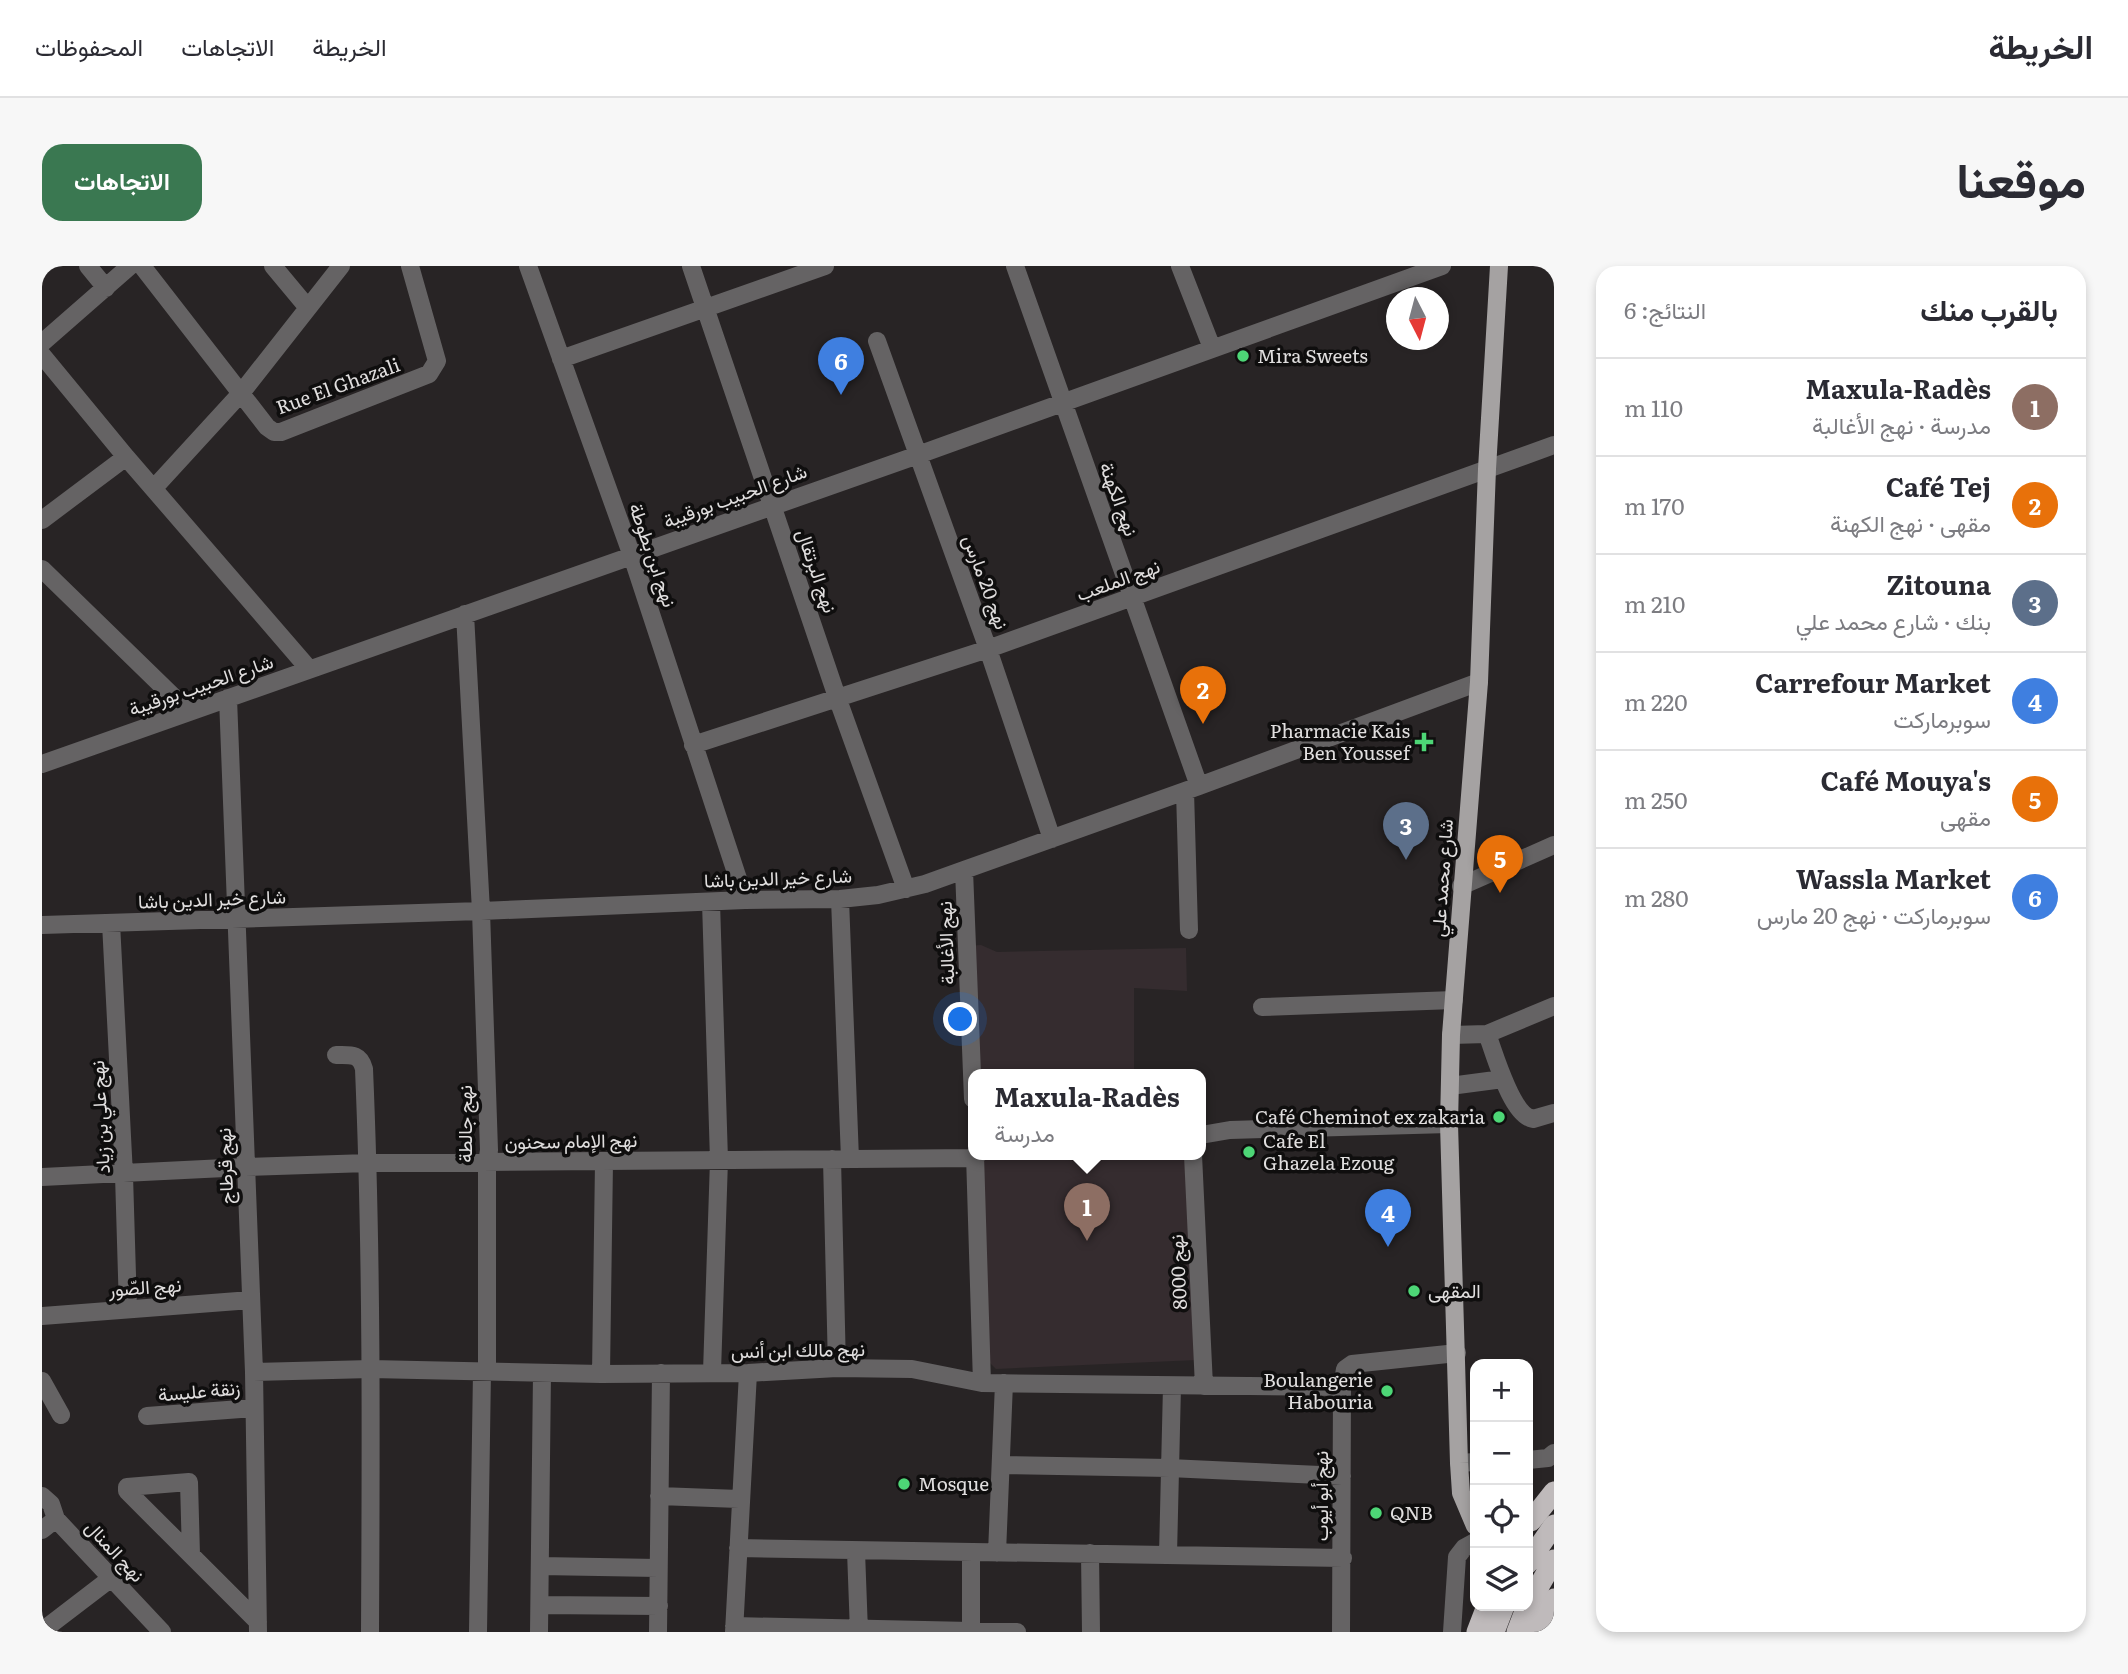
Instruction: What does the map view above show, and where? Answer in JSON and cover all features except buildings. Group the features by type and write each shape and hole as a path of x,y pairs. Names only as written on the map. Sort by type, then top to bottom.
{"highway":[{"path":"1533,1517 1554,1492"},
{"path":"1533,1522 1554,1525 1533,1556"},
{"path":"1533,1596 1554,1560"},
{"path":"1533,1598 1554,1597"},
{"path":"1534,1632 1554,1597"},
{"path":"1477,1632 1485,1611"},
{"path":"1494,1632 1502,1611"},
{"path":"1517,1632 1526,1611"}],"main road":[{"name":"شارع محمد علي","path":"1468,1497 1457,1353 1449,1124 1451,1035 1479,681 1487,468 1499,266"}],"street":[{"path":"88,266 106,288"},
{"path":"130,266 43,344 126,457 309,669"},
{"name":"Rue El Ghazali","path":"142,266 267,427 274,432 281,432 429,374 437,361 410,266"},
{"path":"273,266 308,307"},
{"path":"154,488 242,392 341,266"},
{"name":"نهج ابن بطوطة","path":"528,266 632,556 745,900"},
{"name":"نهج البرتقال","path":"691,266 837,697 906,889"},
{"path":"561,359 825,266"},
{"name":"نهج الكهنة","path":"1015,266 1133,598 1192,788 1189,930"},
{"path":"1180,266 1212,348"},
{"name":"شارع الحبيب بورقيبة","path":"42,764 918,455 1441,266"},
{"name":"نهج 20 مارس","path":"877,341 988,649 1052,839"},
{"name":"نهج الملعب","path":"693,745 988,649 1554,445"},
{"path":"42,520 126,457"},
{"path":"42,569 189,712"},
{"name":"نهج جالطة","path":"465,614 481,911 489,1150 487,1367 482,1371 478,1632"},
{"name":"شارع خير الدين باشا","path":"42,925 840,899 906,889 1052,839 1479,681"},
{"name":"نهج قرطاج","path":"228,698 254,1372 258,1627"},
{"path":"1461,886 1554,845"},
{"name":"نهج الأغالبة","path":"964,870 972,1069"},
{"path":"837,1368 841,1159 840,899"},
{"path":"710,902 719,1160 712,1372"},
{"name":"نهج علي بن زياد","path":"111,923 128,1310"},
{"path":"1262,1007 1454,1000"},
{"path":"1451,1035 1487,1034 1554,1006"},
{"path":"1487,1034 1503,1079 1521,1113 1527,1118 1540,1118 1554,1113"},
{"path":"336,1055 354,1055 362,1064 368,1163 371,1369 370,1632"},
{"path":"1450,1086 1503,1079"},
{"path":"1206,1134 1230,1130 1449,1124"},
{"name":"نهج الإمام سحنون","path":"42,1177 368,1163 968,1157"},
{"path":"976,1160 982,1383"},
{"name":"نهج 8000","path":"1193,1160 1204,1386"},
{"path":"601,1374 604,1161"},
{"name":"نهج الصّور","path":"42,1316 251,1300"},
{"name":"نهج أبو أيوب","path":"1341,1632 1342,1387 1345,1369 1352,1364 1457,1353"},
{"name":"نهج مالك ابن أنس","path":"254,1372 371,1369 601,1374 747,1373 837,1368 912,1369 982,1383 1342,1387"},
{"path":"539,1632 542,1373"},
{"path":"658,1632 661,1373"},
{"path":"747,1373 734,1629 1017,1632"},
{"path":"42,1381 61,1415"},
{"path":"997,1553 1004,1383"},
{"path":"1168,1555 1172,1386"},
{"name":"زنقة عليسة","path":"148,1416 254,1408"},
{"path":"1533,1460 1548,1458 1554,1453"},
{"path":"1000,1465 1169,1468 1342,1476"},
{"path":"191,1555 189,1482 127,1487 127,1491 258,1627"},
{"name":"نهج المنال","path":"42,1496 51,1504 57,1519 162,1632"},
{"path":"659,1496 739,1499"},
{"path":"42,1530 57,1519"},
{"path":"1451,1632 1457,1557 1470,1545"},
{"path":"738,1548 1343,1558"},
{"path":"856,1551 859,1631"},
{"path":"971,1552 971,1632"},
{"path":"1090,1553 1091,1632"},
{"path":"540,1566 658,1568"},
{"path":"42,1631 110,1579"},
{"path":"540,1605 659,1606"}],"shaded area":[{"path":"981,945 997,952 1186,948 1187,991 1134,988 1134,1069 973,1069 967,946"},
{"path":"977,1160 1191,1160 1197,1360 996,1369 987,1360"}],"place":[{"name":"Mira Sweets","path":"1243,356"},
{"name":"Wassla Market","path":"841,395"},
{"name":"Café Tej","path":"1203,724"},
{"name":"Pharmacie Kais Ben Youssef","path":"1424,742"},
{"name":"Zitouna","path":"1406,860"},
{"name":"Café Mouya's","path":"1500,893"},
{"name":"Café Cheminot ex zakaria","path":"1499,1117"},
{"name":"Cafe El Ghazela Ezoug","path":"1249,1152"},
{"name":"Maxula-Radès","path":"1087,1241"},
{"name":"Carrefour Market","path":"1388,1247"},
{"name":"المقهى","path":"1414,1291"},
{"name":"Boulangerie Habouria","path":"1387,1391"},
{"name":"Mosque","path":"904,1484"},
{"name":"QNB","path":"1376,1513"}]}
